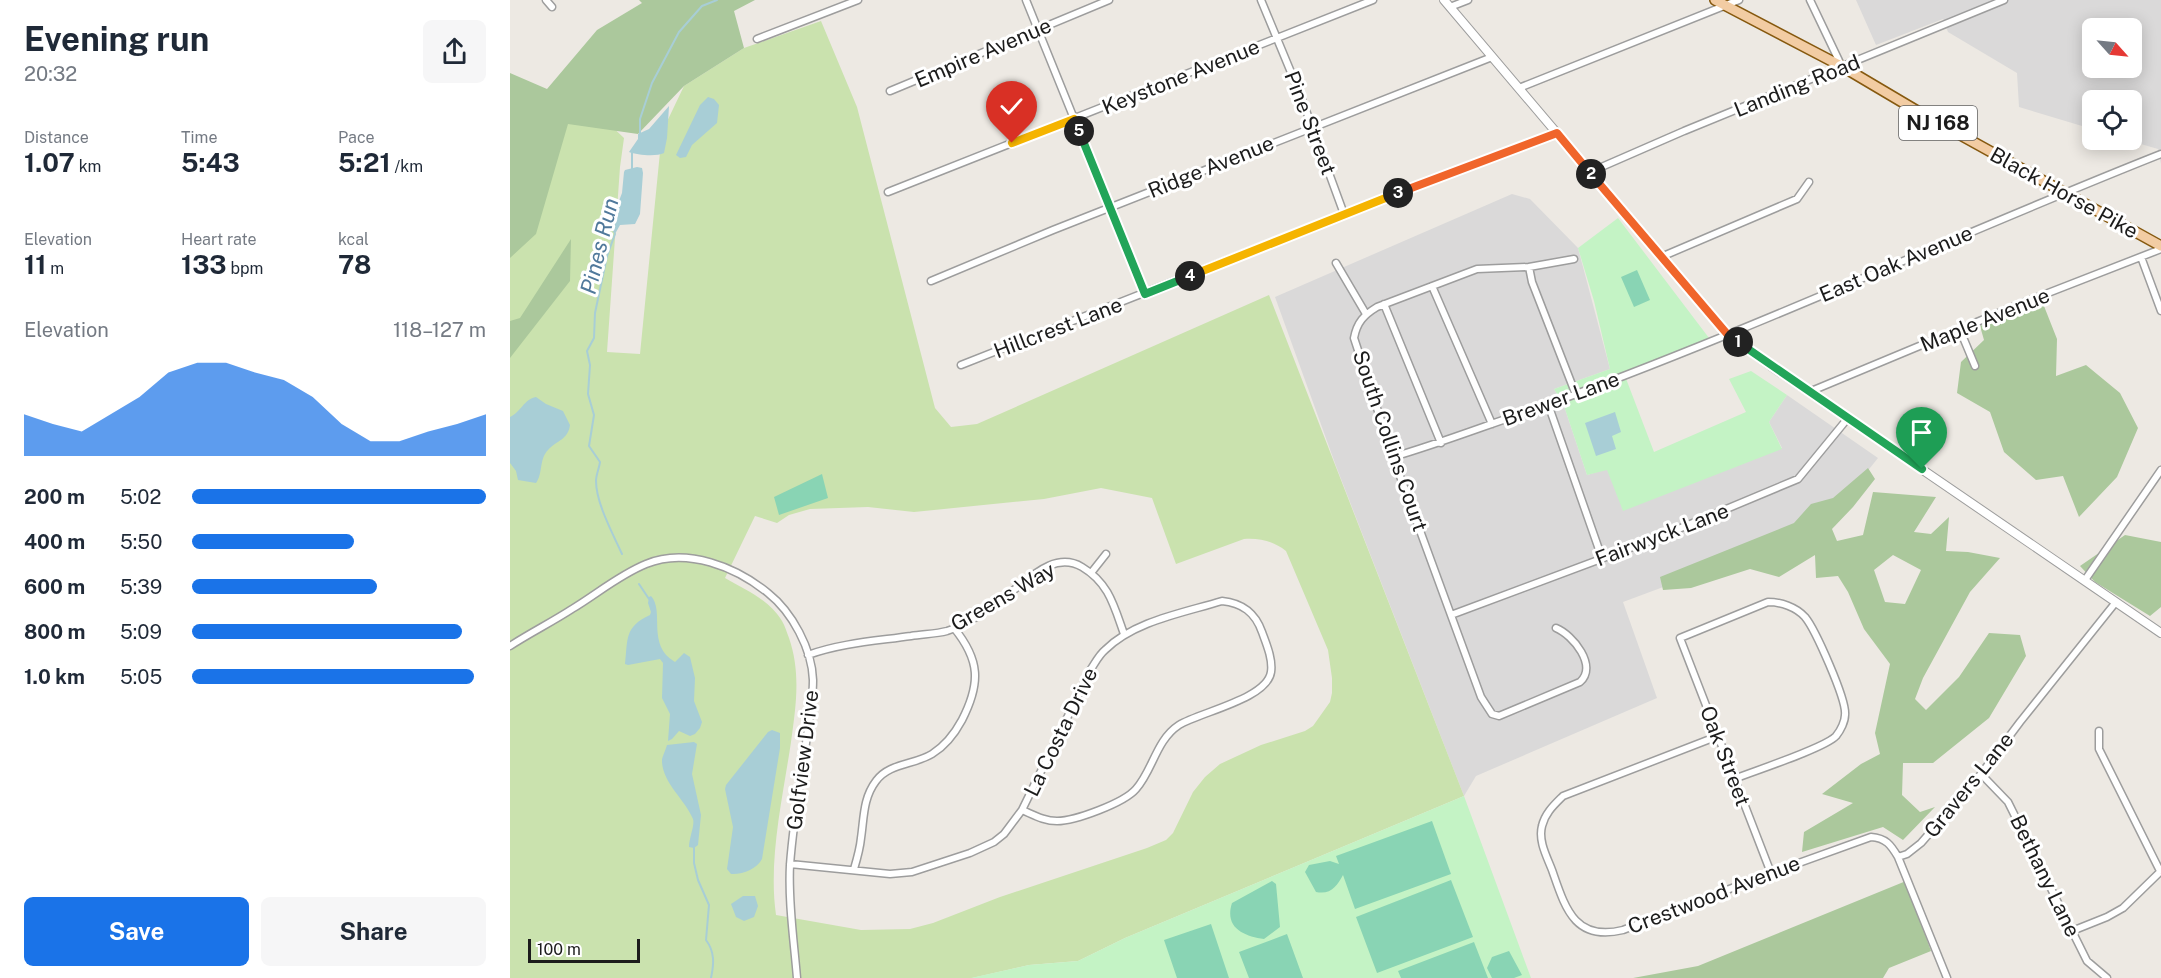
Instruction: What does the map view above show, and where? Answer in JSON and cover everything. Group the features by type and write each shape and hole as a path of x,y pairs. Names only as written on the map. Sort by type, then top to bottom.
{"main road":[{"name":"Black Horse Pike","path":"1715,0 1842,68 2161,248"}],"street":[{"path":"546,0 552,7"},
{"path":"757,39 858,0"},
{"path":"1026,0 1145,294"},
{"name":"Empire Avenue","path":"890,91 1109,0"},
{"name":"Pine Street","path":"1261,0 1344,214"},
{"name":"Keystone Avenue","path":"888,192 1373,0"},
{"path":"1444,0 1728,335 2161,633"},
{"path":"1450,8 1468,0"},
{"path":"1519,88 1739,0"},
{"path":"1810,0 1842,68"},
{"name":"Landing Road","path":"1590,172 2004,0"},
{"name":"Ridge Avenue","path":"931,281 1311,127 1492,57"},
{"name":"Hillcrest Lane","path":"961,365 1557,133"},
{"name":"East Oak Avenue","path":"1728,335 2161,154"},
{"path":"1661,257 1797,199 1809,182"},
{"name":"Maple Avenue","path":"1809,392 2161,248"},
{"path":"2141,257 2161,311"},
{"path":"1336,263 1366,314 1384,304 1477,269 1529,267 1574,259"},
{"path":"1529,267 1532,282 1576,394"},
{"path":"1432,286 1492,424"},
{"path":"1384,304 1441,443"},
{"name":"South Collins Court","path":"1366,314 1356,328 1354,338 1393,457 1481,697 1487,708 1496,715 1499,716 1580,682 1586,675 1587,668 1584,658 1570,636 1556,628"},
{"path":"1960,330 1975,366"},
{"name":"Brewer Lane","path":"1393,457 1441,443 1576,394 1728,335"},
{"path":"1548,404 1602,558"},
{"name":"Fairwyck Lane","path":"1451,615 1657,538 1798,479 1848,418"},
{"path":"2085,580 2161,470"},
{"path":"1106,554 1091,573 1098,578 1113,603 1124,634"},
{"name":"Golfview Drive","path":"510,646 571,610 622,576 648,563 668,559 690,559 729,568 757,584 775,598 792,620 808,655 813,679 790,864 789,896 797,978"},
{"name":"Greens Way","path":"808,655 829,648 946,631 980,614 1048,566 1062,562 1074,563 1091,573"},
{"name":"La Costa Drive","path":"790,864 890,874 912,872 970,853 994,842 1004,834 1022,810 1090,669 1104,650 1124,634 1222,601 1232,602 1247,609 1258,620 1266,643 1271,672 1267,681 1260,689 1179,725 1168,734 1137,789 1125,799 1097,811 1059,821 1044,820 1022,810"},
{"name":"Oak Street","path":"1734,779 1817,747 1835,737 1843,725 1846,713 1843,699 1815,634 1804,616 1779,602 1768,602 1680,638 1734,779 1771,873"},
{"name":"Gravers Lane","path":"1898,857 1907,854 1921,843 1982,774 2116,602"},
{"path":"854,869 861,841 864,807 876,780 900,764 932,754 946,743 968,710 976,680 969,650 954,628"},
{"path":"2072,931 2123,908 2161,871 2099,749 2099,731"},
{"name":"Crestwood Avenue","path":"1718,736 1563,796 1547,813 1541,827 1542,844 1567,911 1578,923 1591,930 1607,934 1623,930 1871,837 1887,842 1898,857"},
{"name":"Bethany Lane","path":"1982,774 2008,802 2087,961 2107,978"},
{"path":"1898,857 1947,978"}],"shaded area":[{"path":"1856,0 2161,0 2161,164 2158,149 2142,144 2142,90 2082,90 2082,126 2019,107 2017,73 1948,32 1943,19 1876,45"},
{"path":"1512,194 1530,199 1578,248 1610,369 1554,389 1564,406 1587,475 1607,469 1782,448 1769,422 1787,395 1878,458 1822,528 1623,602 1657,698 1476,776 1464,796 1336,466 1275,297"}],"green space":[{"path":"639,0 755,0 734,11 744,48 684,86 638,134 568,124 536,234 510,258 510,73 547,89 597,30 642,3"},
{"path":"821,21 857,107 935,408 951,427 977,424 1269,295 1464,796 1125,938 1078,961 1029,965 972,978 510,978 510,248 557,128 584,112 604,119 624,138 607,352 640,354 662,132 684,86 744,48","holes":["1101,488 1152,498 1176,564 1244,539 1266,541 1286,551 1328,650 1332,693 1330,702 1313,726 1305,731 1261,745 1220,764 1193,792 1173,833 1166,840 1147,848 910,929 861,930 776,915 775,850 794,715 795,664 789,638 777,613 756,596 725,578 755,516 777,523 789,515 810,509 868,507 914,512 1044,499"]},
{"path":"1618,218 1709,338 1625,376 1654,452 1746,412 1729,379 1751,371 1787,395 1769,422 1782,449 1623,511 1607,470 1587,475 1564,406 1554,389 1610,369 1594,301 1578,248"},
{"path":"571,239 570,281 510,358 510,321 520,318"},
{"path":"1637,270 1650,300 1634,307 1621,277"},
{"path":"2042,301 2057,339 2056,376 2086,365 2120,393 2138,428 2117,477 2079,517 2063,476 2036,480 2004,452 1990,412 1957,393 1961,362 1984,340 1980,326"},
{"path":"1868,468 1875,479 1832,529 1837,541 1863,535 1873,492 1936,497 1914,532 1931,534 1949,517 1946,551 1968,552 2000,558 1970,592 1923,678 1915,699 1926,710 1959,677 1989,633 2020,635 2026,656 1989,718 1933,763 1903,763 1902,795 1920,812 1935,807 1903,840 1883,827 1802,852 1804,832 1853,803 1822,794 1861,764 1880,754 1875,733 1890,664 1864,629 1848,592 1838,576 1816,578 1815,555 1779,577 1750,569 1691,588 1663,590 1660,577 1794,523 1811,504 1833,498","holes":["1893,555 1921,570 1905,604 1885,602 1874,570"]},
{"path":"822,474 828,498 779,515 774,497"},
{"path":"2125,535 2161,542 2161,607 2150,616 2095,582 2080,566"},
{"path":"1464,796 1531,978 971,978 1029,965 1078,961 1125,938"},
{"path":"1432,821 1451,874 1355,909 1343,875 1333,889 1321,893 1316,892 1305,872 1309,865 1330,861 1339,864 1336,856"},
{"path":"1451,880 1473,937 1377,973 1356,917"},
{"path":"1272,881 1276,884 1280,927 1264,939 1249,936 1233,925 1230,912 1232,903"},
{"path":"1906,881 1931,951 1889,968 1883,978 1633,978 1698,966"},
{"path":"1211,924 1229,978 1177,978 1164,940"},
{"path":"1287,934 1303,978 1249,978 1239,952"},
{"path":"1474,942 1488,978 1401,978 1398,971"},
{"path":"1509,951 1522,975 1514,978 1492,978 1487,968 1492,957"}],"water":[{"path":"708,97 714,99 719,105 717,123 692,145 686,157 680,158 676,155 700,105"},
{"path":"669,106 664,153 647,155 629,152 638,139 638,134 649,129"},
{"path":"637,167 642,168 643,173 640,214 635,224 620,225 615,234 613,232 617,206 622,193 624,172"},
{"path":"536,397 563,411 570,425 565,437 545,454 536,483 518,480 516,471 510,463 510,417 528,400"},
{"path":"1615,412 1621,432 1612,436 1616,449 1596,456 1585,423"},
{"path":"651,596 657,610 658,638 666,655 675,662 684,653 690,657 695,678 694,701 702,722 695,734 690,736 679,731 668,741 670,714 662,698 663,663 660,659 625,664 627,641 631,629 650,615 648,603"},
{"path":"772,730 780,733 780,748 762,859 749,871 731,874 727,869 733,827 726,785"},
{"path":"694,742 697,744 692,774 701,815 698,845 694,848 689,847 693,819 669,783 662,759 667,745"},
{"path":"743,896 755,896 758,906 754,917 744,921 736,917 731,904"}],"waterway":[{"name":"Pines Run","path":"640,134 640,119 652,83 679,32 702,6 717,0"},
{"name":"Pines Run","path":"632,153 632,171"},
{"name":"Pines Run","path":"615,234 607,256 595,313 594,338 587,351 590,365 588,394 594,415 589,446 600,462 596,476 599,499 622,554"},
{"name":"Pines Run","path":"639,584 649,599"},
{"name":"Pines Run","path":"694,846 694,863 698,880 709,905 706,940 713,958 711,978"}],"route":[{"path":"1012,143 1074,119 1145,294 1451,172 1557,133 1728,335 1922,469"}]}
